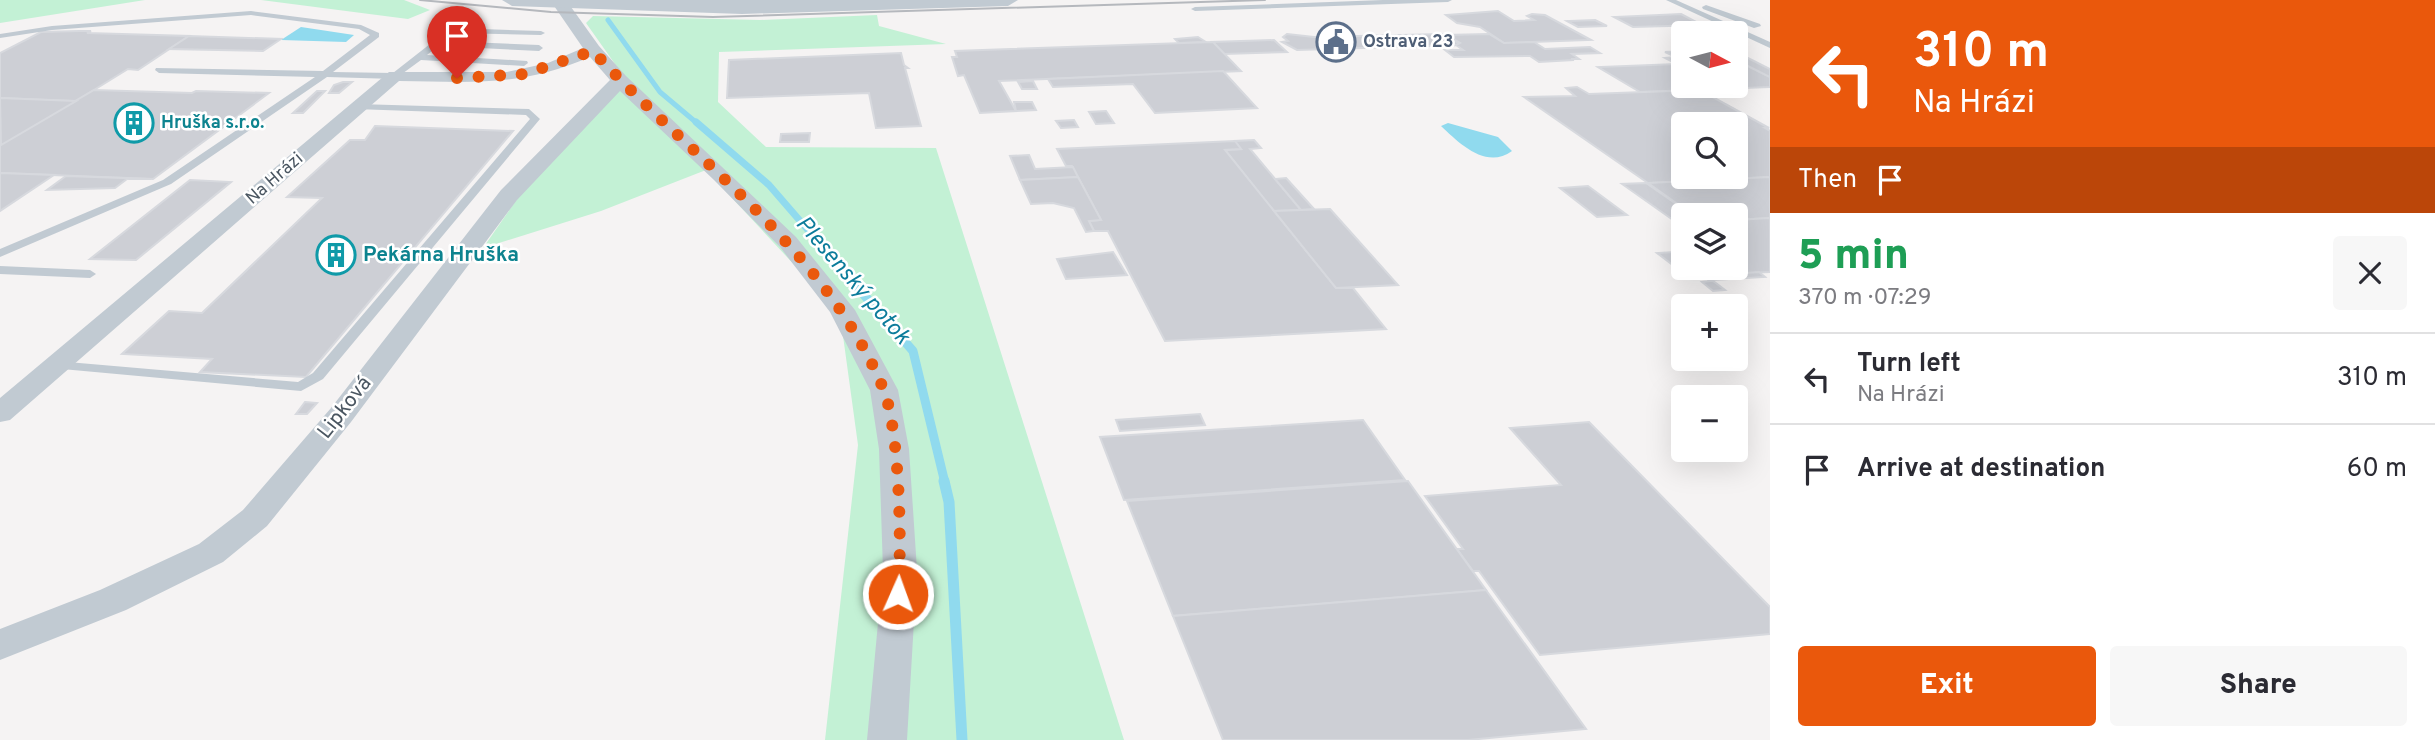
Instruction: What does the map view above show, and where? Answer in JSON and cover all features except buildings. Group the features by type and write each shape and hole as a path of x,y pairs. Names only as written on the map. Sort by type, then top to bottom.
{"street":[{"path":"512,0 703,8 1009,0"},
{"path":"559,2 593,51 620,80 788,242 842,310 884,390 894,449 900,570 887,740"},
{"path":"395,76 507,77 553,67 593,51"},
{"name":"Na Hrázi","path":"0,413 395,76"},
{"name":"Lipková","path":"0,645 113,600 211,553 255,518 341,415 509,195 620,80"}],"lane":[{"path":"1195,9 1448,0"},
{"path":"1670,0 1770,45"},
{"path":"1688,0 1757,26"},
{"path":"0,36 52,28 251,13 374,32 374,38 325,74 167,182 0,253"},
{"path":"159,70 395,76 447,32 461,29 541,33"},
{"path":"433,43 539,48"},
{"path":"417,57 524,63"},
{"path":"56,365 301,387 318,376 535,119 529,112 358,107"},
{"path":"0,270 90,274"}],"green space":[{"path":"0,0 145,0 0,23"},
{"path":"261,0 404,0 430,10 408,19"},
{"path":"877,15 879,26 946,44 719,52 718,102 766,147 936,148 1124,740 825,740 858,445 840,314 706,170 601,211 483,248 572,120 627,81 586,23 593,16 760,20"}],"water":[{"path":"301,27 354,35 346,42 281,40"},
{"path":"1448,123 1498,137 1512,151 1492,158 1483,156 1456,140 1441,126"}],"waterway":[{"name":"Plesenský potok","path":"608,20 660,92 698,124"},
{"name":"Plesenský potok","path":"696,122 769,185 853,282"},
{"name":"Plesenský potok","path":"851,280 913,351 945,483"},
{"name":"Plesenský potok","path":"944,481 949,502 962,740"}],"tram line":[{"path":"420,0 551,12 713,17 1265,0"}],"place":[{"name":"Ostrava 23","path":"1336,42"},
{"name":"Hruška s.r.o.","path":"134,123"},
{"name":"Pekárna Hruška","path":"336,255"}],"route":[{"path":"457,78 524,74 553,67 593,51 653,114 722,175 788,242 842,310 884,390 894,449 900,570 898,594"}]}
